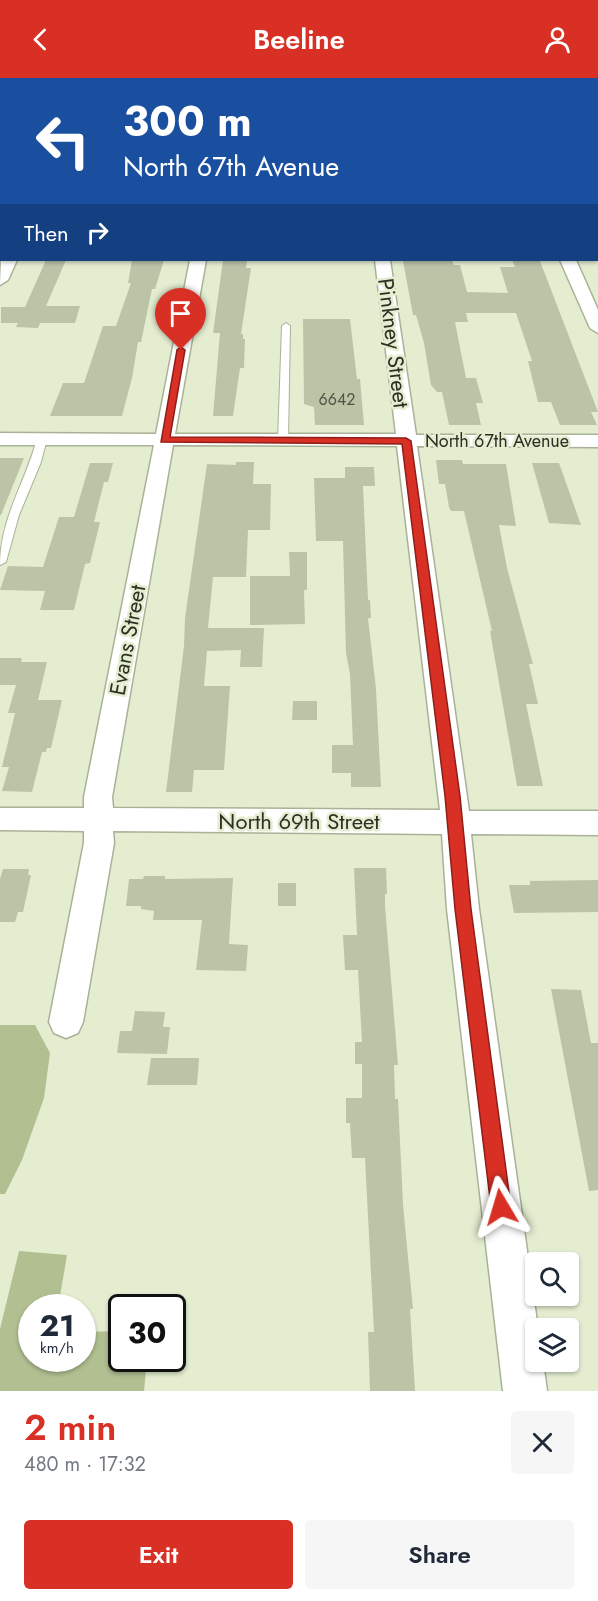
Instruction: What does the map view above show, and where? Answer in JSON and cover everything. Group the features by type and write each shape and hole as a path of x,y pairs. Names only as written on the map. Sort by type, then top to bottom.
{"street":[{"path":"0,280 9,261"},
{"name":"Evans Street","path":"66,1022 99,843 98,797 198,261"},
{"name":"Pinkney Street","path":"383,261 525,1391"},
{"path":"568,261 598,327"},
{"name":"North 67th Avenue","path":"0,439 598,441"},
{"name":"North 69th Street","path":"0,819 598,823"}],"lane":[{"path":"283,440 286,326"},
{"path":"0,562 14,515 36,462 42,439"}],"green space":[{"path":"0,1025 35,1025 50,1053 44,1098 22,1160 5,1194 0,1194"},
{"path":"19,1251 67,1255 60,1294 18,1294 18,1372 96,1372 96,1332 108,1331 108,1372 146,1372 144,1391 0,1391 0,1329"}],"building":[{"path":"46,261 66,261 46,306 80,306 75,323 40,323 38,328 16,327 18,323 1,323 1,307 25,307"},
{"path":"132,261 164,261 155,289 152,289 122,416 50,416 63,383 84,383 103,326 116,326 131,283 128,283"},
{"path":"223,261 247,261 246,268 251,268 241,334 245,339 244,368 240,368 233,416 213,416 220,333 213,333"},
{"path":"403,261 452,261 454,265 460,265 467,292 508,293 500,267 515,267 512,261 540,261 598,412 591,412 597,425 560,425 551,402 538,402 528,361 532,361 516,313 466,313 468,322 455,322 466,378 476,378 483,403 476,403 481,425 449,425 442,392 437,392 431,385 424,343 416,315 413,315"},
{"path":"303,319 350,319 357,379 360,379 364,425 315,425 314,407 304,404"},
{"path":"0,458 24,458 1,515 0,515"},
{"path":"436,460 462,460 463,464 506,464 516,526 499,525 507,568 533,664 529,664 538,704 526,704 543,786 517,786 490,631 492,631 464,511 451,511 445,484 439,484"},
{"path":"236,462 254,462 253,484 271,484 270,530 248,530 246,577 213,577 208,628 264,628 262,667 240,667 241,650 207,651 204,686 230,686 224,770 194,770 192,792 166,792 184,646 185,618 207,464 236,465"},
{"path":"90,463 113,463 108,482 104,482 94,522 100,522 90,563 85,564 74,610 40,610 45,591 0,590 8,566 43,567 59,517 74,517"},
{"path":"532,463 559,463 581,525 549,523"},
{"path":"345,467 374,467 375,486 363,486 368,600 370,600 371,618 368,618 376,689 381,787 351,787 351,773 332,773 332,745 353,745 350,674 346,653 343,541 316,541 314,478 345,478"},
{"path":"289,552 307,552 307,590 304,590 305,624 250,625 250,576 290,576"},
{"path":"0,658 22,658 21,662 47,662 38,700 62,700 51,748 42,752 32,792 2,791 9,767 2,767 15,713 8,713 16,685 0,685"},
{"path":"293,701 317,701 317,720 292,720"},
{"path":"354,868 386,868 385,906 398,1065 394,1065 395,1099 398,1099 403,1205 413,1309 410,1309 415,1391 370,1391 368,1332 374,1332 365,1158 352,1158 350,1123 346,1123 346,1098 362,1098 362,1064 355,1064 355,1042 362,1042 358,970 345,970 343,935 357,935"},
{"path":"3,869 29,869 28,875 31,875 23,912 18,912 15,922 0,922 0,879"},
{"path":"144,876 165,876 165,879 233,878 229,944 248,945 246,971 196,970 202,920 153,920 154,911 141,909 141,906 126,906 129,879 143,879"},
{"path":"598,880 598,912 514,913 509,885 530,885 530,881"},
{"path":"278,883 296,883 296,906 278,906"},
{"path":"551,989 581,990 591,1043 598,1043 598,1190 589,1191"},
{"path":"135,1011 165,1012 163,1027 170,1027 167,1054 117,1053 120,1031 132,1031"},
{"path":"151,1058 199,1058 197,1085 147,1085"}],"route":[{"path":"181,350 164,440 406,441 453,796 463,909 501,1207"}]}
